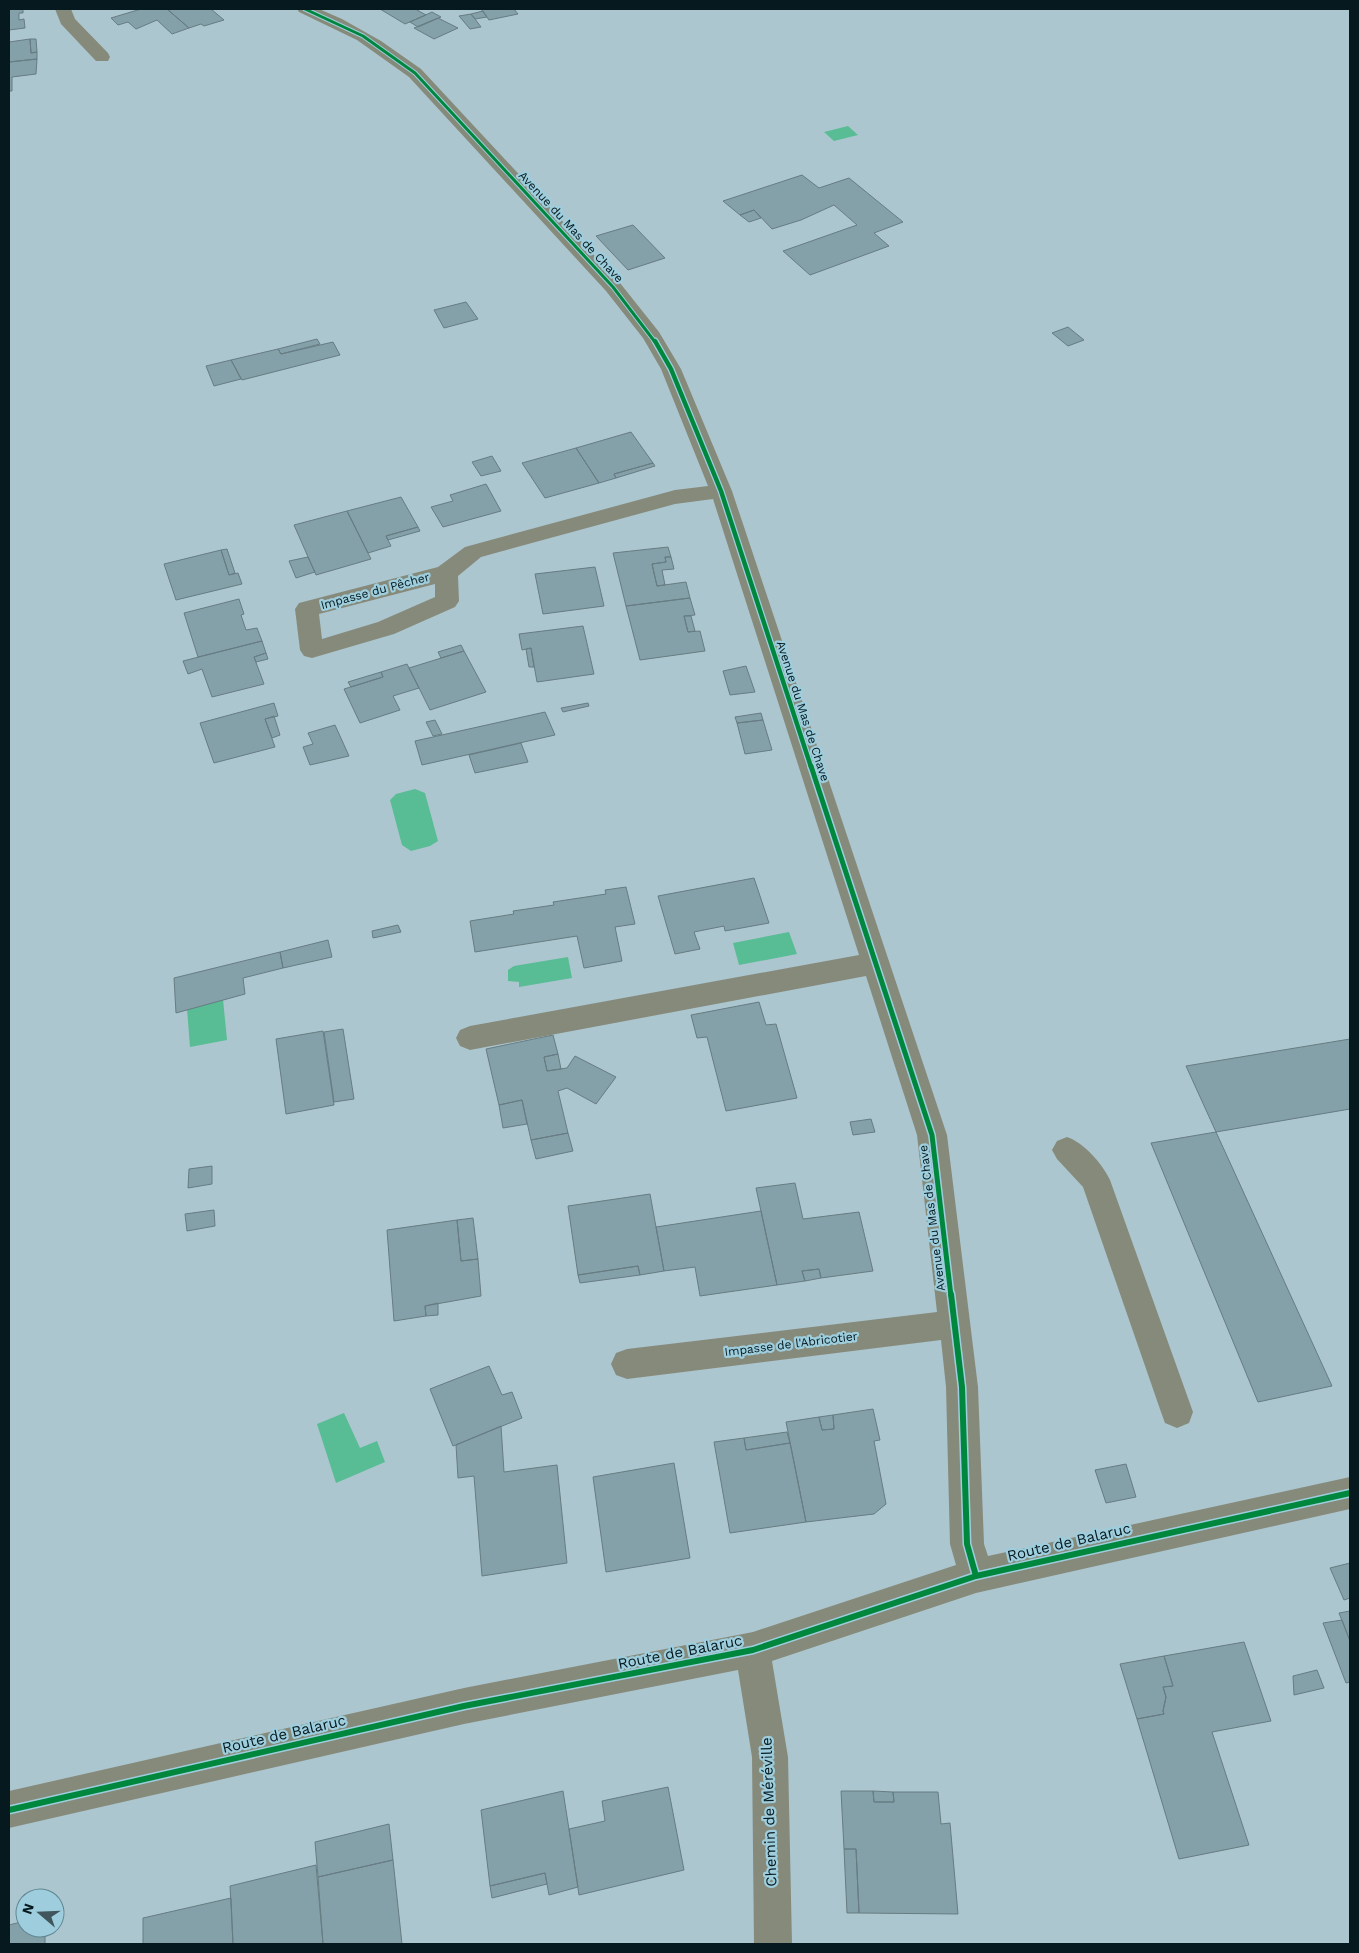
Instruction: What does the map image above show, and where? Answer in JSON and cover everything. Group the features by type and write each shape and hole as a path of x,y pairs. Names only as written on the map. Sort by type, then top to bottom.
{"street":[{"path":"63,9 67,21 102,57"},
{"name":"Avenue du Mas de Chave","path":"319,11 379,45 415,73 613,288 652,336 671,369 721,491 932,1135 962,1387 967,1544 976,1576"},
{"name":"Impasse du Pêcher","path":"446,573 447,601 386,628 312,650 307,609 446,573 473,552 675,497 721,491"},
{"path":"470,1038 875,962"},
{"path":"1067,1150 1095,1180 1177,1412"},
{"name":"Impasse de l'Abricotier","path":"628,1364 955,1324"},
{"name":"Route de Balaruc","path":"9,1810 464,1706 754,1650 976,1576 1350,1493"},
{"name":"Chemin de Méréville","path":"754,1650 770,1757 773,1944"}],"shaded area":[{"path":"848,126 858,135 834,141 824,132"},
{"path":"415,789 425,793 438,841 430,846 411,851 402,845 390,800 396,794"},
{"path":"789,932 797,954 739,965 733,943"},
{"path":"568,957 572,978 519,987 519,982 508,981 508,970 514,966"},
{"path":"222,989 227,1040 190,1047 186,996"},
{"path":"344,1413 360,1448 377,1441 385,1462 336,1483 317,1424"}],"building":[{"path":"9,9 23,9 23,13 19,13 19,20 24,19 25,28 9,30"},
{"path":"141,9 167,9 189,28 172,34 157,20 136,29 128,22 118,25 111,18"},
{"path":"167,9 211,9 224,20 189,28"},
{"path":"380,9 422,9 417,10 426,15 405,24"},
{"path":"481,9 514,9 518,14 489,20"},
{"path":"483,11 487,17 475,19 471,14"},
{"path":"432,12 441,17 418,27 410,22"},
{"path":"471,14 481,27 470,29 459,16"},
{"path":"438,18 458,28 434,39 414,28"},
{"path":"30,39 31,53 37,52 37,59 9,62 9,42"},
{"path":"30,39 36,39 37,52 31,53"},
{"path":"37,59 36,74 12,77 12,91 9,91 9,62"},
{"path":"802,175 819,188 849,178 903,222 874,233 889,246 810,275 783,251 857,225 834,205 801,220 772,229 754,210 740,215 723,201"},
{"path":"754,210 761,218 749,222 740,215"},
{"path":"633,225 665,258 628,270 596,236"},
{"path":"466,302 478,319 444,328 434,310"},
{"path":"1068,327 1084,340 1068,346 1052,333"},
{"path":"317,339 320,344 281,354 278,349"},
{"path":"333,342 340,355 242,380 231,360 278,349 281,354"},
{"path":"231,360 241,379 214,386 206,366"},
{"path":"631,432 653,463 614,474 616,478 599,483 576,448"},
{"path":"576,448 599,483 545,498 522,463"},
{"path":"492,456 501,471 481,476 472,462"},
{"path":"653,463 655,466 616,478 614,474"},
{"path":"486,484 501,511 443,527 431,507 453,501 450,495"},
{"path":"401,497 418,527 386,536 391,546 368,553 347,511"},
{"path":"347,511 371,559 316,575 294,525"},
{"path":"418,527 420,531 388,540 386,536"},
{"path":"668,547 671,557 665,557 666,562 652,564 657,586 686,582 690,598 626,606 613,553"},
{"path":"227,549 235,573 229,575 221,550"},
{"path":"221,550 229,575 238,573 242,584 176,600 164,564"},
{"path":"308,557 315,572 296,578 289,561"},
{"path":"665,557 671,557 674,569 662,570 665,585 657,586 652,564 666,562"},
{"path":"595,567 604,606 543,614 535,574"},
{"path":"690,598 695,615 684,616 688,632 700,631 705,651 640,660 626,606"},
{"path":"239,599 244,614 241,615 246,630 257,628 262,641 198,657 184,613"},
{"path":"684,616 691,616 695,631 688,632"},
{"path":"583,626 594,674 537,682 531,648 522,650 519,634"},
{"path":"262,641 266,653 254,657 264,684 212,697 202,669 188,674 183,661"},
{"path":"461,645 464,651 441,658 438,652"},
{"path":"531,648 534,667 529,667 526,649"},
{"path":"464,651 486,692 430,710 409,668"},
{"path":"266,653 268,659 256,662 254,657"},
{"path":"407,664 419,688 393,696 400,710 360,723 344,689 383,677 381,672"},
{"path":"746,666 755,692 730,695 723,671"},
{"path":"381,672 383,677 351,687 348,682"},
{"path":"274,703 278,716 265,719 275,747 214,763 200,723"},
{"path":"588,703 589,706 563,712 561,708"},
{"path":"545,712 555,735 422,765 415,741"},
{"path":"761,713 763,720 737,723 735,717"},
{"path":"274,716 280,735 272,738 265,719"},
{"path":"435,720 442,734 433,736 426,722"},
{"path":"763,720 772,750 745,754 737,723"},
{"path":"335,725 349,756 310,765 303,747 313,744 308,733"},
{"path":"521,743 528,762 475,773 469,755"},
{"path":"754,878 769,923 725,931 724,926 694,932 700,949 675,954 658,896"},
{"path":"626,887 635,924 615,927 622,961 584,968 577,936 475,952 470,921 514,914 513,911 554,905 553,902 606,894 605,890"},
{"path":"398,925 401,932 373,938 372,931"},
{"path":"328,940 332,957 283,968 280,952"},
{"path":"280,952 283,968 243,978 245,994 176,1013 174,978"},
{"path":"759,1002 766,1025 776,1024 797,1098 726,1111 707,1037 697,1038 691,1015"},
{"path":"343,1029 354,1099 334,1102 324,1032"},
{"path":"323,1031 334,1105 286,1114 276,1039"},
{"path":"553,1035 558,1054 544,1057 547,1071 567,1068 575,1056 616,1077 596,1104 567,1088 558,1091 568,1133 531,1140 522,1100 499,1105 486,1049"},
{"path":"1350,1039 1350,1109 1216,1132 1186,1066"},
{"path":"558,1054 561,1069 547,1071 544,1057"},
{"path":"522,1100 527,1124 503,1128 499,1105"},
{"path":"871,1119 875,1132 853,1135 850,1122"},
{"path":"1216,1132 1332,1386 1258,1402 1151,1143"},
{"path":"568,1133 573,1151 536,1159 531,1140"},
{"path":"212,1166 212,1184 188,1188 189,1169"},
{"path":"795,1183 803,1219 859,1212 873,1271 821,1278 819,1269 802,1271 805,1281 777,1285 756,1188"},
{"path":"650,1194 664,1271 640,1275 638,1266 578,1275 568,1206"},
{"path":"214,1210 215,1226 187,1231 185,1214"},
{"path":"761,1211 777,1285 700,1296 695,1267 664,1271 656,1227"},
{"path":"473,1218 478,1259 461,1261 457,1220"},
{"path":"457,1220 461,1261 478,1259 481,1296 425,1306 426,1316 394,1321 387,1230"},
{"path":"638,1266 640,1275 580,1283 578,1275"},
{"path":"819,1269 821,1278 805,1281 802,1271"},
{"path":"438,1303 438,1315 426,1316 425,1306"},
{"path":"489,1366 502,1395 512,1392 522,1418 453,1446 430,1389"},
{"path":"873,1409 880,1440 874,1441 886,1504 874,1514 806,1522 786,1422 819,1417 822,1430 834,1429 833,1415"},
{"path":"833,1415 834,1429 822,1430 819,1417"},
{"path":"501,1426 504,1472 557,1465 567,1563 482,1576 474,1476 458,1478 456,1445"},
{"path":"787,1432 790,1443 746,1450 744,1438"},
{"path":"744,1438 746,1450 790,1443 806,1522 730,1533 714,1442"},
{"path":"674,1463 690,1558 606,1572 593,1477"},
{"path":"1126,1464 1136,1497 1106,1503 1095,1470"},
{"path":"1350,1563 1350,1598 1344,1600 1330,1568"},
{"path":"1350,1611 1350,1641 1339,1613"},
{"path":"1342,1620 1350,1641 1350,1682 1346,1683 1323,1623"},
{"path":"1244,1642 1271,1721 1212,1732 1249,1845 1179,1859 1137,1719 1164,1714 1166,1697 1163,1687 1173,1686 1164,1656"},
{"path":"1164,1656 1173,1686 1163,1687 1166,1697 1164,1714 1137,1719 1120,1664"},
{"path":"1317,1670 1324,1688 1294,1695 1293,1676"},
{"path":"668,1787 684,1870 579,1895 569,1829 605,1821 602,1801"},
{"path":"563,1791 578,1887 549,1895 545,1873 490,1886 481,1810"},
{"path":"841,1791 873,1791 874,1802 894,1802 893,1792 938,1792 941,1824 950,1823 958,1914 859,1913 856,1849 844,1849"},
{"path":"873,1791 893,1792 894,1802 874,1802"},
{"path":"389,1824 393,1860 318,1877 315,1842"},
{"path":"844,1849 856,1849 859,1913 847,1913"},
{"path":"393,1860 402,1944 323,1944 318,1877"},
{"path":"316,1865 323,1944 233,1944 230,1886"},
{"path":"545,1873 547,1884 492,1898 490,1886"},
{"path":"231,1898 233,1944 143,1944 143,1918"},
{"path":"15,1924 15,1938 45,1938 45,1944 9,1944 9,1925"}],"cycle path":[{"path":"305,9 363,36 415,73 613,287 652,336 671,369 721,491 932,1135 962,1387 967,1544 976,1576"},
{"path":"9,1810 464,1706 753,1650 976,1576 1350,1493"}]}
